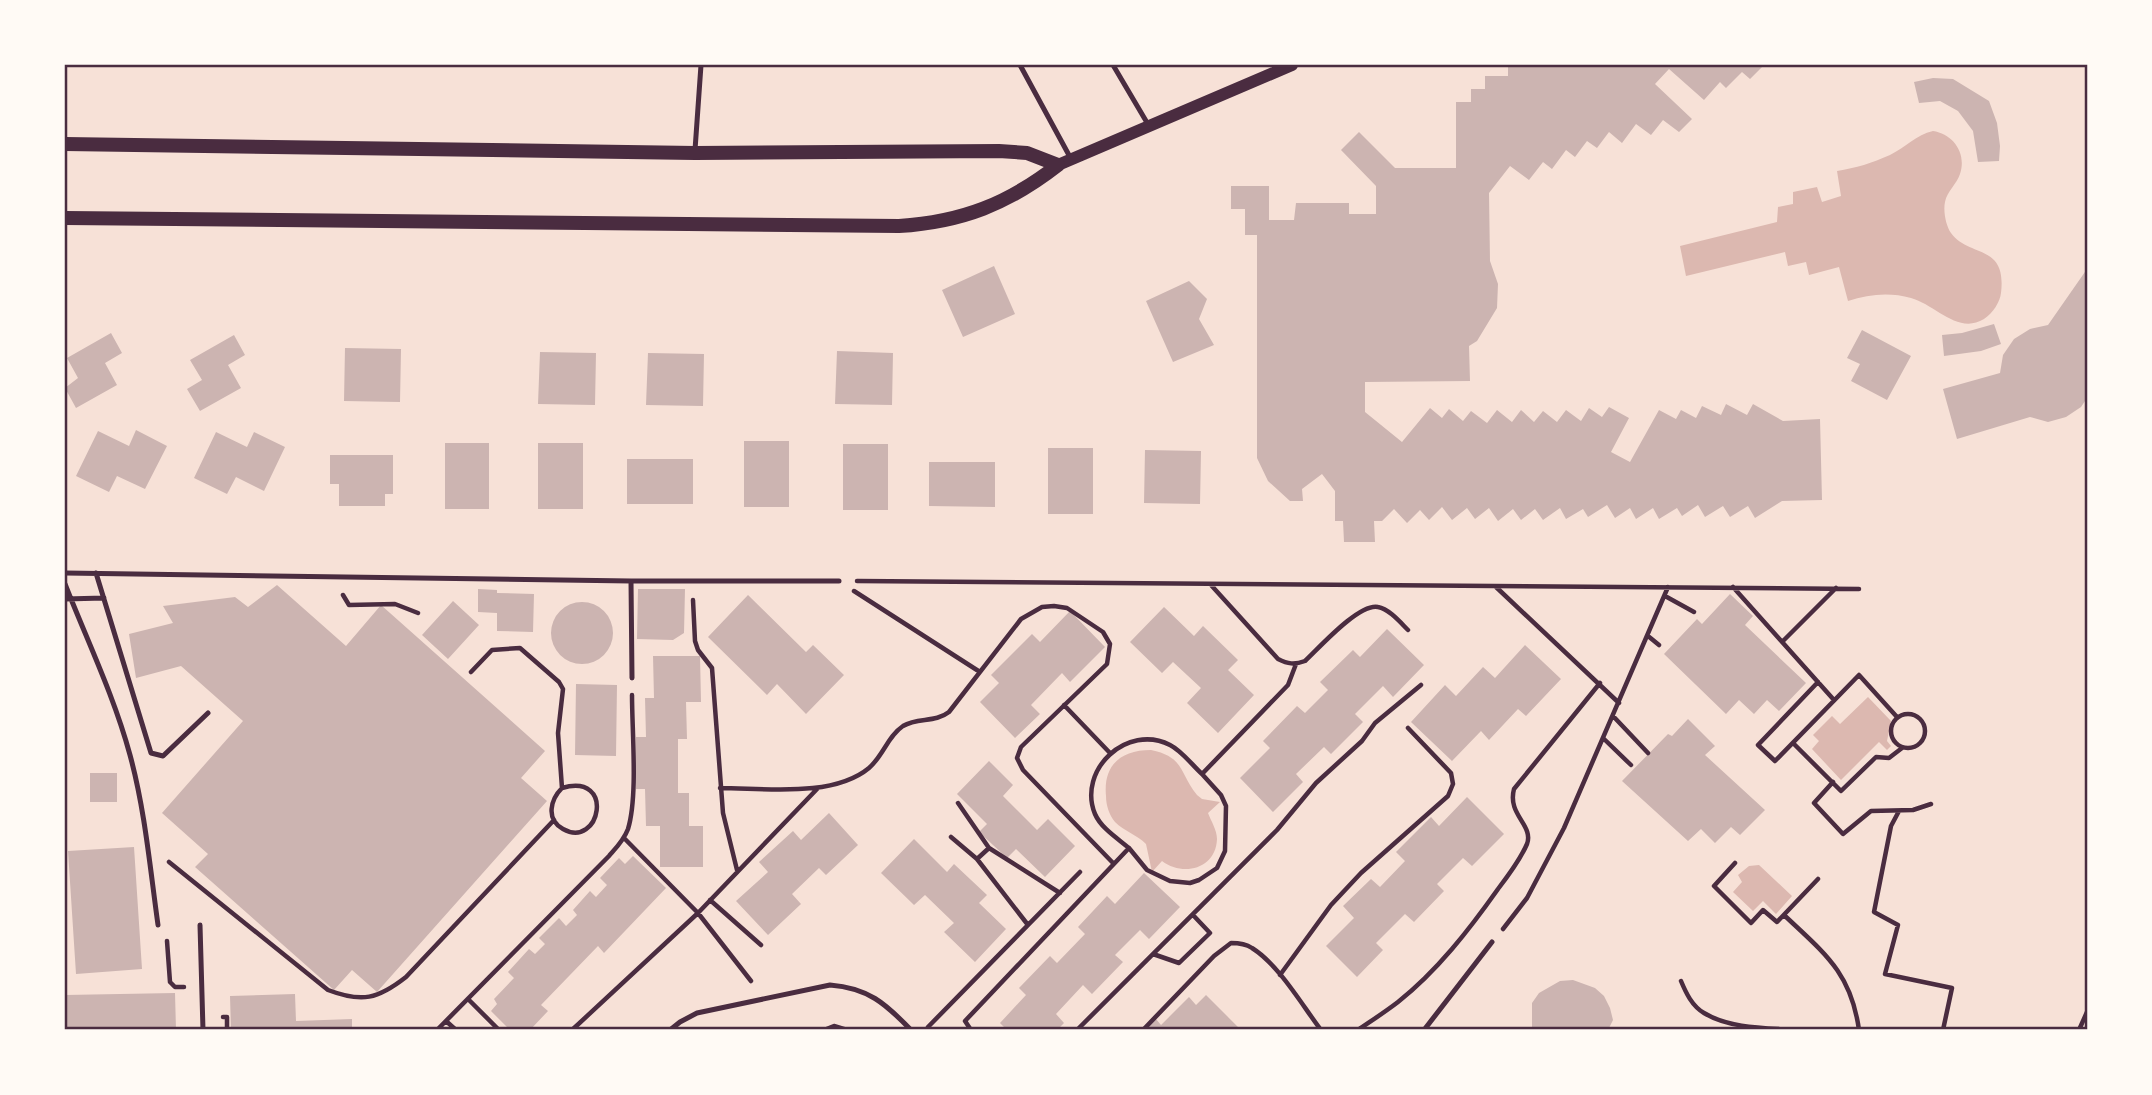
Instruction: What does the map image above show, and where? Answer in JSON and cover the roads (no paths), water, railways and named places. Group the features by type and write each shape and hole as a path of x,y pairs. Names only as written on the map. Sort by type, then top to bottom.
{"main road":[{"path":"65,144 695,153 999,151 1027,153 1065,162"},
{"path":"65,218 898,226 943,222 974,213 1033,185 1065,162"}],"street":[{"path":"1065,162 1292,65"}],"lane":[{"path":"695,153 701,65"},
{"path":"1020,65 1065,162"},
{"path":"1113,65 1149,126"},
{"path":"65,573 631,581 839,581"},
{"path":"96,573 151,753 163,756 208,713"},
{"path":"631,581 632,678"},
{"path":"65,584 68,599 118,717 139,793 158,925"},
{"path":"68,599 104,598"},
{"path":"200,925 202,1030"},
{"path":"1424,1030 1492,942"},
{"path":"670,1030 696,1013 830,985 848,986 866,992 911,1030"}]}
